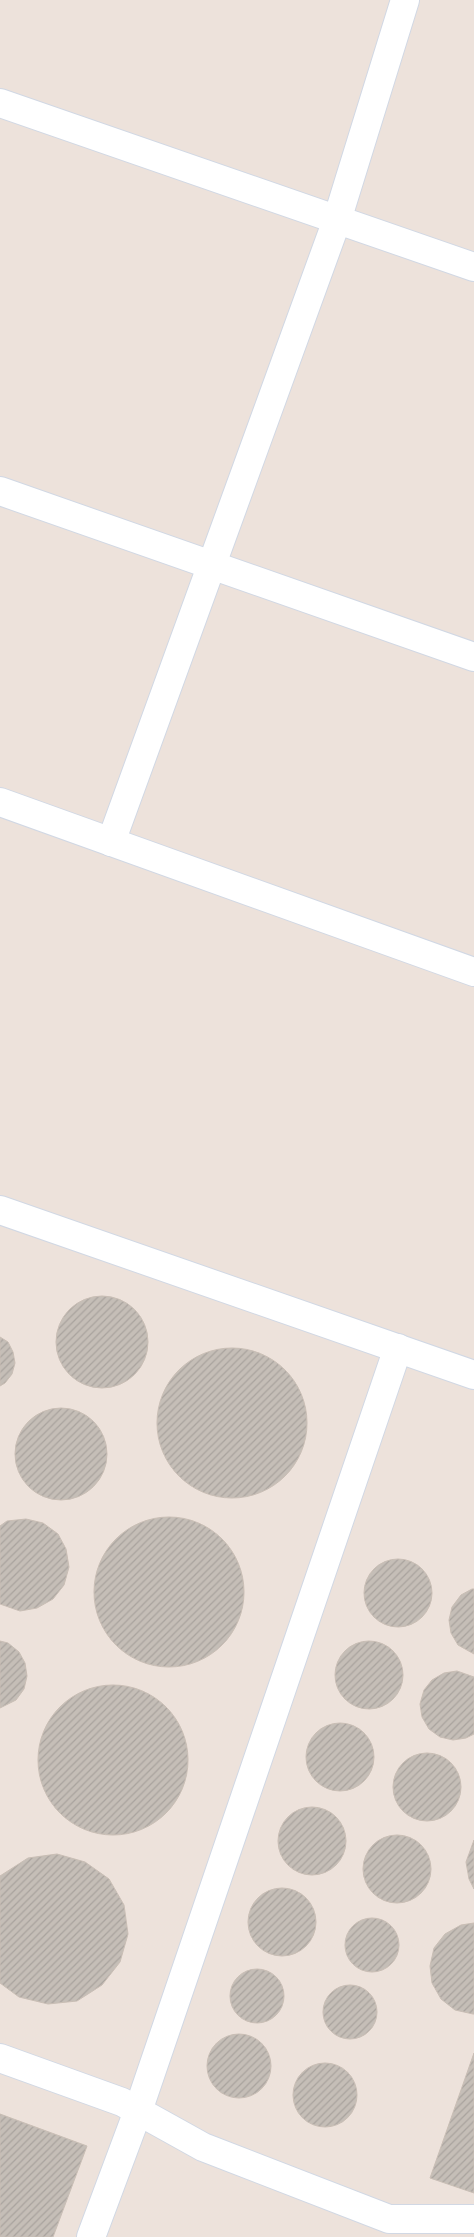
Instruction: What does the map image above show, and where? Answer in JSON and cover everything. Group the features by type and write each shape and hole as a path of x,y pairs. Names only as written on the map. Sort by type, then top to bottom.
{"lane":[{"path":"110,842 337,220 406,0"},
{"path":"0,103 474,267"},
{"path":"0,491 474,657"},
{"path":"0,802 474,972"},
{"path":"0,1210 474,1375"},
{"path":"91,2237 138,2111 398,1348"},
{"path":"0,2058 122,2102 203,2147 389,2220 474,2219"}],"building":[{"path":"102,1296 119,1300 134,1310 144,1325 148,1342 144,1359 134,1374 119,1384 102,1388 85,1384 70,1374 60,1359 56,1342 60,1325 70,1310 85,1300"},
{"path":"0,1337 8,1342 13,1352 15,1363 12,1374 0,1386"},
{"path":"232,1348 261,1354 285,1370 301,1394 307,1423 301,1452 285,1476 261,1492 232,1498 203,1492 179,1476 163,1452 157,1423 163,1394 179,1370 203,1354"},
{"path":"61,1408 79,1412 93,1422 103,1436 107,1454 103,1472 93,1486 79,1496 61,1500 43,1496 29,1486 19,1472 15,1454 19,1436 29,1422 43,1412"},
{"path":"169,1517 198,1523 222,1539 238,1563 244,1592 238,1621 222,1645 198,1661 169,1667 140,1661 116,1645 100,1621 94,1592 100,1563 116,1539 140,1523"},
{"path":"26,1519 43,1523 58,1534 66,1549 69,1567 64,1585 53,1599 37,1608 20,1611 0,1604 0,1526 7,1521"},
{"path":"391,1559 405,1559 417,1564 427,1574 432,1586 432,1600 427,1612 417,1622 405,1627 391,1627 379,1622 369,1612 364,1600 364,1586 369,1574 379,1564"},
{"path":"474,1589 474,1654 458,1645 451,1633 449,1620 452,1607 461,1595"},
{"path":"0,1641 8,1643 19,1652 25,1663 27,1676 24,1689 16,1700 0,1708"},
{"path":"362,1641 376,1641 388,1646 398,1656 403,1668 403,1682 398,1694 388,1704 376,1709 362,1709 350,1704 340,1694 335,1682 335,1668 340,1656 350,1646"},
{"path":"457,1671 474,1677 474,1734 466,1738 453,1740 440,1737 429,1729 422,1717 420,1704 424,1690 432,1680 444,1673"},
{"path":"113,1685 142,1691 166,1707 182,1731 188,1760 182,1789 166,1813 142,1829 113,1835 84,1829 60,1813 44,1789 38,1760 44,1731 60,1707 84,1691"},
{"path":"347,1723 359,1729 368,1738 374,1750 372,1770 364,1781 347,1791 333,1791 316,1781 308,1770 306,1750 316,1733 327,1725"},
{"path":"434,1753 446,1759 455,1768 461,1780 459,1800 451,1811 434,1821 420,1821 403,1811 395,1800 393,1780 403,1763 414,1755"},
{"path":"305,1807 319,1807 331,1812 341,1822 346,1834 346,1848 341,1860 331,1870 319,1875 305,1875 293,1870 283,1860 278,1848 278,1834 283,1822 293,1812"},
{"path":"404,1835 416,1841 425,1850 431,1862 429,1882 421,1893 404,1903 390,1903 373,1893 365,1882 363,1862 373,1845 384,1837"},
{"path":"474,1840 474,1889 469,1879 466,1862"},
{"path":"57,1854 85,1862 109,1879 124,1905 128,1934 120,1962 102,1985 77,2001 48,2004 19,1997 0,1983 0,1876 28,1858"},
{"path":"289,1888 301,1894 310,1903 316,1915 314,1935 306,1946 289,1956 275,1956 258,1946 250,1935 248,1915 258,1898 269,1890"},
{"path":"372,1918 382,1920 391,1926 397,1935 399,1945 397,1955 391,1964 382,1970 372,1972 362,1970 353,1964 347,1955 345,1945 347,1935 353,1926 362,1920"},
{"path":"474,1923 473,2014 455,2010 441,1999 432,1983 430,1966 434,1948 445,1934 461,1925"},
{"path":"252,1969 262,1969 272,1973 280,1981 284,1996 280,2011 272,2019 262,2023 252,2023 242,2019 234,2011 230,2001 230,1991 234,1981 242,1973"},
{"path":"345,1985 355,1985 365,1989 373,1997 377,2012 373,2027 365,2035 355,2039 345,2039 335,2035 327,2027 323,2017 323,2007 327,1997 335,1989"},
{"path":"239,2034 257,2040 265,2048 271,2066 265,2084 257,2092 239,2098 221,2092 213,2084 207,2066 213,2048 221,2040"},
{"path":"474,2053 474,2193 430,2178"},
{"path":"325,2063 343,2069 351,2077 357,2095 351,2113 343,2121 325,2127 307,2121 299,2113 293,2095 299,2077 307,2069"},
{"path":"0,2114 87,2146 53,2237 0,2237"}]}
